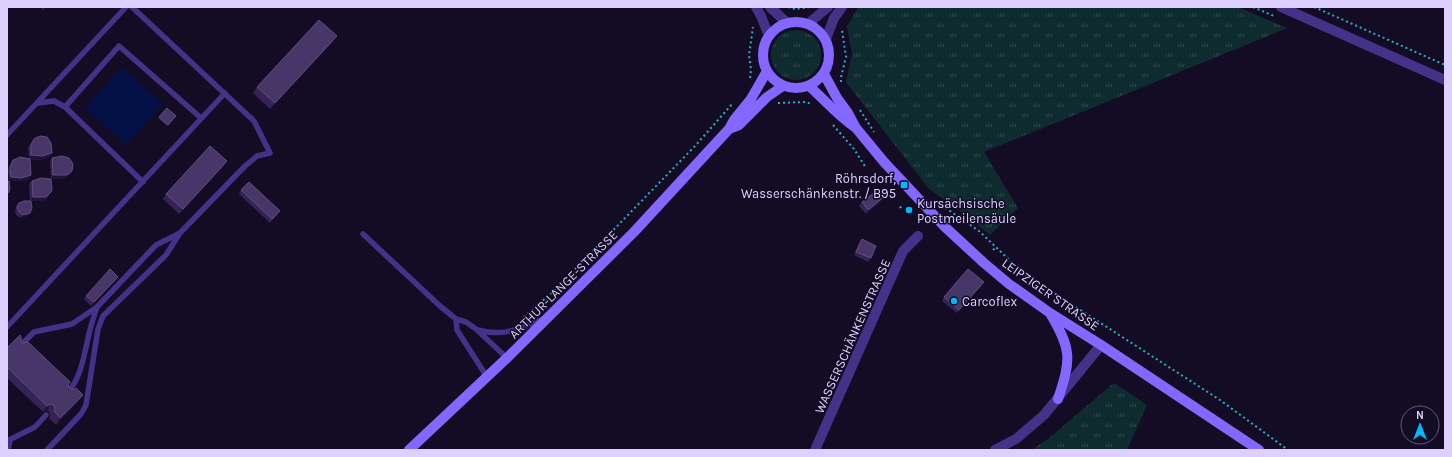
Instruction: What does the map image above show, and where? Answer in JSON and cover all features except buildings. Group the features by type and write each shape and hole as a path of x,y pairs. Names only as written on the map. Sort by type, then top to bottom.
{"main road":[{"path":"798,22 808,24 818,29 826,39 830,56 824,74 817,82 800,88 783,86 774,80 763,62 765,42 778,27 788,23 798,22"},
{"name":"ARTHUR-LANGE-STRASSE","path":"409,450 507,358 634,232 729,130 734,120 754,94 767,70"},
{"name":"LEIPZIGER STRASSE","path":"824,74 856,128 902,183 945,227 1009,284 1050,313 1101,344 1259,450"},
{"name":"ARTHUR-LANGE-STRASSE","path":"729,130 739,125 767,97 783,86"},
{"name":"LEIPZIGER STRASSE","path":"808,86 823,98 843,120 856,128"},
{"path":"1050,313 1062,332 1068,358 1058,399"}],"street":[{"path":"756,7 769,36"},
{"path":"770,7 788,23"},
{"path":"808,24 828,7"},
{"path":"826,39 834,18 842,7"},
{"path":"1281,7 1445,80"},
{"name":"WASSERSCHÄNKENSTRASSE","path":"815,450 903,252 918,236"},
{"path":"995,450 1016,439 1044,415 1101,344"}],"lane":[{"path":"7,135 126,7"},
{"path":"47,450 81,414 86,405 98,329 103,316 166,255 180,233 245,166 257,156 270,153 254,121 132,7"},
{"path":"65,107 119,46 202,118"},
{"path":"7,327 225,93"},
{"path":"38,103 54,101 65,107 143,182"},
{"path":"20,346 34,332 72,324 97,307 156,245 180,233"},
{"path":"363,234 440,306 456,319 466,322 476,329 507,358"},
{"path":"68,392 72,387 82,365 89,333 97,307"},
{"path":"476,329 490,333 507,333 549,317"},
{"path":"456,319 457,330 487,377"},
{"path":"8,450 8,441 35,427 46,415"}],"path":[{"path":"788,7 795,9 810,7"},
{"path":"1314,7 1445,65"},
{"path":"748,83 751,70 749,55 754,32 753,22"},
{"path":"842,83 844,87"},
{"path":"520,320 560,286 695,146 736,99"},
{"path":"859,109 876,135"},
{"path":"830,121 854,149 866,168"},
{"path":"937,202 973,226 1023,273 1220,400 1288,450"},
{"path":"971,230 973,226"},
{"path":"993,250 996,247"}],"green space":[{"path":"858,7 1238,7 1287,28 984,152 1018,208 990,235 929,189 846,82 852,53 847,27"},
{"path":"796,30 806,32 814,37 819,45 821,55 819,65 814,73 806,78 796,80 786,78 778,73 773,65 771,55 773,45 778,37 786,32"},
{"path":"1114,383 1147,405 1127,450 1032,450 1049,438"}],"shaded area":[{"path":"122,67 163,104 126,145 85,108"}],"place":[{"name":"Röhrsdorf, Wasserschänkenstr. / B95","path":"904,185"},
{"name":"Kursächsische Postmeilensäule","path":"909,210"},
{"name":"Carcoflex","path":"954,301"}]}
